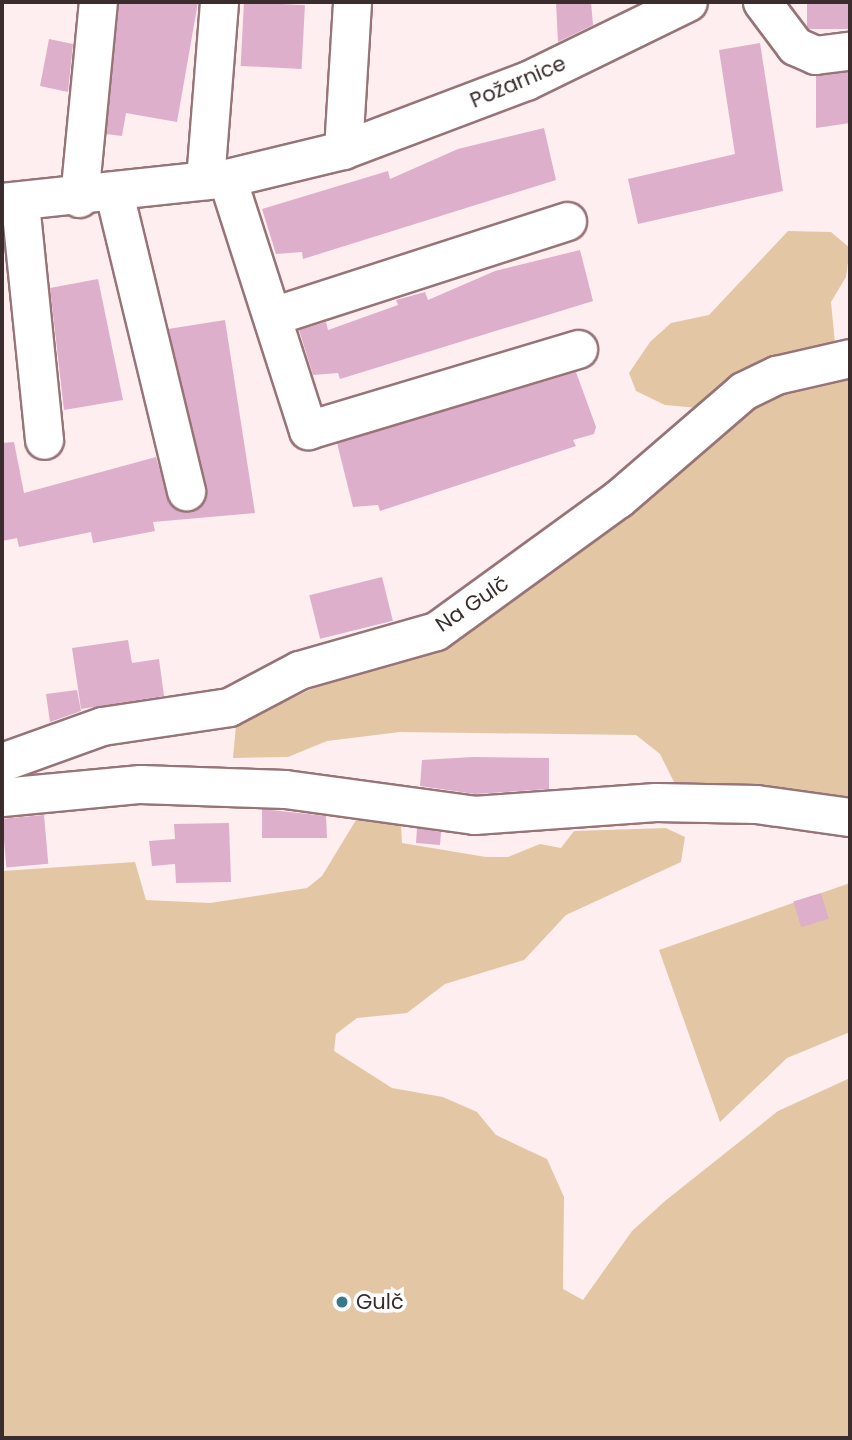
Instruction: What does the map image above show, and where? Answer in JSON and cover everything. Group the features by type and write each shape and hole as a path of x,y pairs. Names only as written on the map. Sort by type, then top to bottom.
{"street":[{"path":"98,2 97,195 186,491"},
{"path":"219,2 216,179 272,316 309,430 578,349"},
{"path":"343,149 352,2"},
{"name":"Požarnice","path":"11,202 97,195 216,179 343,149 526,81 688,2"},
{"path":"762,2 795,46 815,55 850,51"},
{"path":"11,202 44,440"},
{"path":"272,316 567,220"},
{"name":"Na Gulč","path":"2,762 102,726 229,707 299,670 436,631 618,499 743,391 788,371 850,358"},
{"path":"2,796 140,784 285,789 474,815 656,802 756,804 850,817"}],"shaded area":[{"path":"788,231 831,232 850,248 846,277 831,302 835,343 709,409 665,405 636,391 629,373 650,342 671,323 709,315"},
{"path":"850,371 850,801 675,784 660,754 636,735 400,732 327,741 288,757 233,758 236,725 368,662 748,397"},
{"path":"356,820 401,825 402,843 486,857 508,857 540,844 561,848 574,831 666,828 685,837 681,862 566,915 524,960 445,984 407,1013 357,1018 336,1034 334,1051 392,1088 443,1097 477,1112 496,1135 547,1159 564,1197 563,1289 583,1300 632,1231 665,1201 778,1111 850,1078 850,1438 2,1438 2,871 135,862 146,900 210,903 307,888 322,876"},
{"path":"850,883 850,1032 787,1058 720,1122 659,950"}],"building":[{"path":"119,2 198,2 177,122 126,113 122,136 106,134"},
{"path":"244,2 305,5 302,69 241,66"},
{"path":"556,2 591,2 593,25 558,42"},
{"path":"807,2 850,2 850,29 807,29"},
{"path":"49,39 73,44 68,92 40,86"},
{"path":"760,43 783,191 638,224 628,179 735,154 719,50"},
{"path":"850,72 850,123 816,128 816,76"},
{"path":"544,128 556,180 303,259 302,252 276,254 262,209 388,171 390,179 458,149"},
{"path":"580,250 593,301 340,379 338,373 313,375 299,330 326,322 328,330 398,305 396,300 425,292 428,300 495,271"},
{"path":"98,279 123,400 64,410 50,288"},
{"path":"225,320 255,513 153,522 155,531 93,543 91,532 19,547 17,538 2,541 2,443 14,442 24,493 156,457 170,505 190,511 201,506 206,486 168,329"},
{"path":"576,372 596,427 594,434 573,440 576,446 380,511 378,505 353,507 337,443"},
{"path":"382,577 393,621 320,639 309,595"},
{"path":"128,640 132,663 159,659 164,696 81,709 72,648"},
{"path":"77,690 81,711 50,722 46,694"},
{"path":"473,757 549,758 549,789 475,794 420,786 422,760"},
{"path":"262,809 326,816 327,838 262,838"},
{"path":"44,815 48,864 6,867 2,819"},
{"path":"229,823 231,882 176,883 175,864 152,866 149,841 175,839 174,824"},
{"path":"417,828 441,832 440,845 416,843"},
{"path":"821,893 829,919 801,927 793,901"}],"place":[{"name":"Gulč","path":"342,1302"}]}
